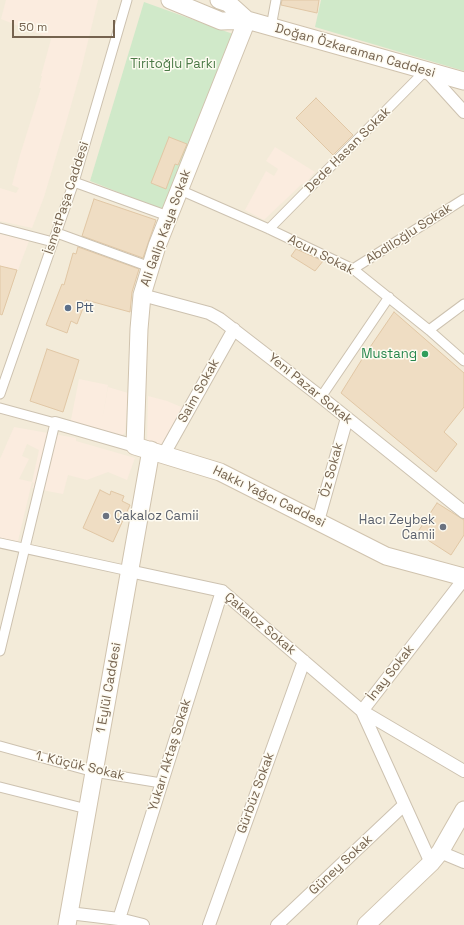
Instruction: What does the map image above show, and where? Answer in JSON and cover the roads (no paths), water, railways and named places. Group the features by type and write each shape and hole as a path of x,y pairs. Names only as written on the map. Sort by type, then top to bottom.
{"main road":[{"name":"Doğan Özkaraman Caddesi","path":"170,0 221,21 247,20 464,81"},
{"name":"Doğan Özkaraman Caddesi","path":"220,0 228,3 247,20"},
{"name":"Ali Galip Kaya Sokak","path":"150,450 138,329 142,294 168,216 180,190 247,20"},
{"name":"Hakkı Yağcı Caddesi","path":"150,450 220,472 386,556 464,578"},
{"name":"1 Eylül Caddesi","path":"68,919 150,450"},
{"path":"366,925 435,858 464,810"}],"street":[{"name":"İsmetPaşa Caddesi","path":"0,394 74,182 127,0"},
{"path":"271,27 276,0"},
{"path":"426,70 464,112"},
{"name":"Dede Hasan Sokak","path":"269,229 426,70"},
{"path":"74,182 168,216"},
{"name":"Acun Sokak","path":"180,190 269,229 354,269 429,330 464,361"},
{"name":"Abdiloğlu Sokak","path":"354,269 464,199"},
{"path":"0,228 53,242"},
{"path":"57,233 150,267"},
{"name":"Yeni Pazar Sokak","path":"142,294 209,313 220,319 321,397 464,512"},
{"path":"321,397 389,297"},
{"path":"429,330 464,304"},
{"name":"Saim Sokak","path":"150,450 234,329"},
{"name":"Hakkı Yağcı Caddesi","path":"0,408 150,450"},
{"name":"Öz Sokak","path":"318,521 347,418"},
{"path":"0,651 56,424"},
{"name":"Çakaloz Sokak","path":"0,543 222,591 362,711 464,771"},
{"name":"İnay Sokak","path":"435,858 404,805 362,711 464,578"},
{"name":"Yukarı Aktaş Sokak","path":"119,919 222,591"},
{"name":"Gürbüz Sokak","path":"209,925 304,661"},
{"name":"1. Küçük Sokak","path":"0,746 94,772 161,783"},
{"path":"0,786 87,809"},
{"name":"Güney Sokak","path":"277,925 404,805"},
{"path":"435,858 464,862"},
{"path":"68,919 119,919 143,925"}],"place":[{"name":"Ptt","path":"68,308"},
{"name":"Mustang","path":"425,354"},
{"name":"Çakaloz Camii","path":"106,516"},
{"name":"Hacı Zeybek Camii","path":"443,527"}],"park label":[{"name":"Tiritoğlu Parkı","path":"173,64"}]}
